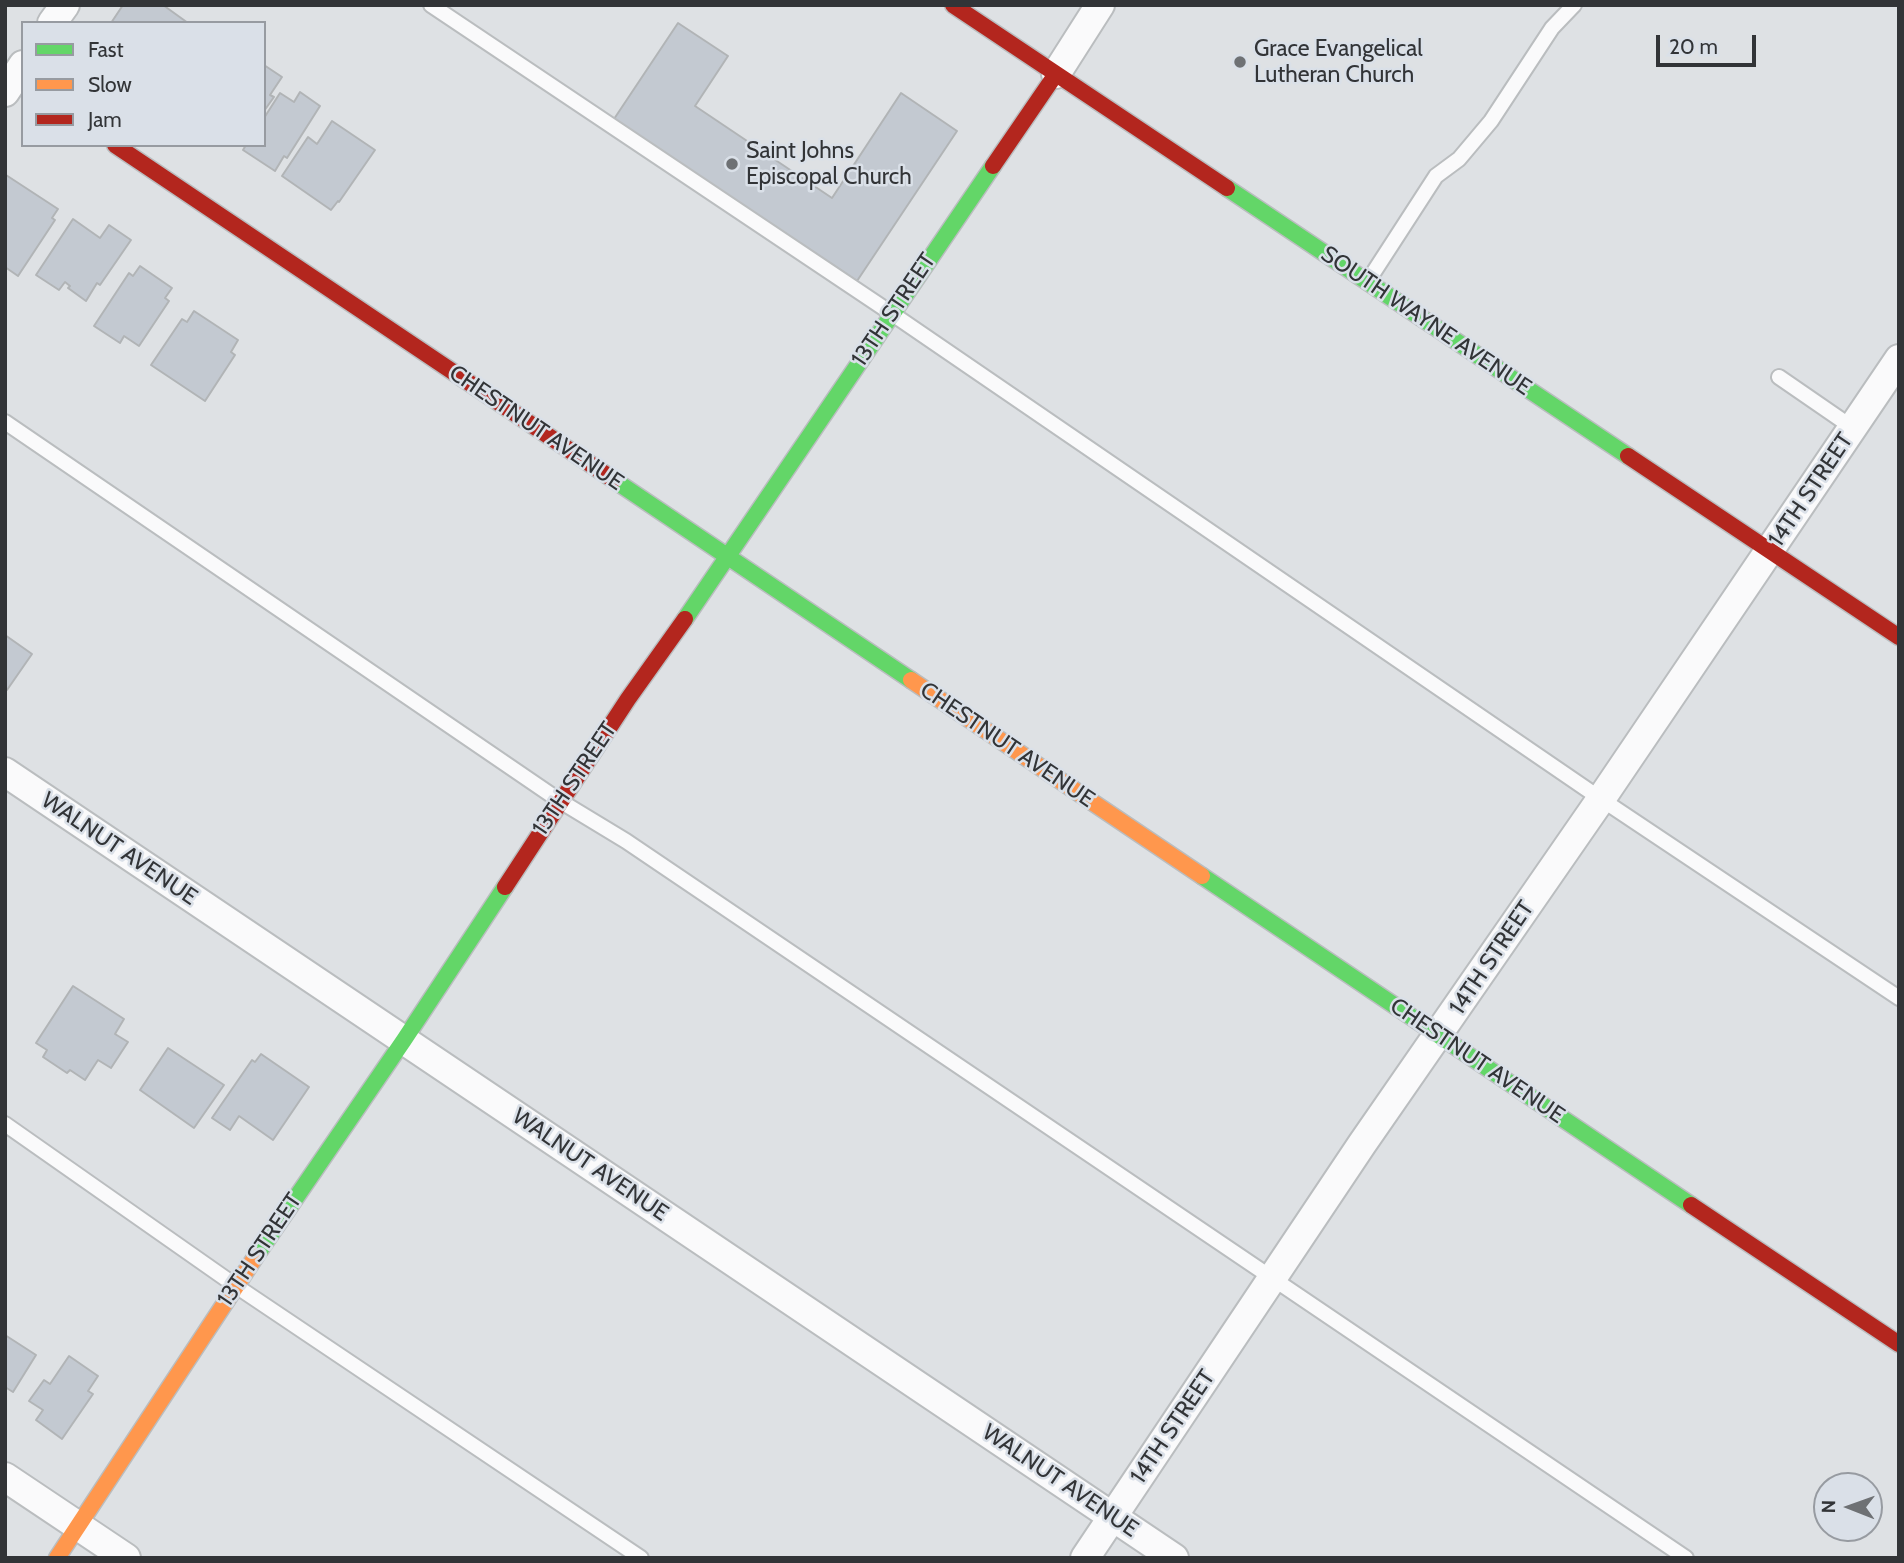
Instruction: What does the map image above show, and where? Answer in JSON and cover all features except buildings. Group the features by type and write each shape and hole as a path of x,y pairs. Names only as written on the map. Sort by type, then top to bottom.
{"street":[{"path":"53,21 65,5"},
{"name":"SOUTH WAYNE AVENUE","path":"953,5 1899,637"},
{"name":"13TH STREET","path":"57,1558 286,1210 404,1040 628,699 728,557 1100,5"},
{"name":"CHESTNUT AVENUE","path":"118,147 1899,1344"},
{"name":"14TH STREET","path":"1085,1558 1362,1144 1601,799 1899,359"},
{"name":"WALNUT AVENUE","path":"5,772 1174,1558"},
{"path":"5,1477 126,1558"}],"lane":[{"path":"431,5 891,313 1601,799 1899,998"},
{"path":"1368,282 1436,176 1459,159 1491,121 1552,28 1574,5"},
{"path":"1779,377 1853,428"},
{"path":"5,422 560,801 637,849 1686,1558"},
{"path":"5,1124 236,1286 641,1558"}],"traffic: fast":[{"path":"685,619 993,166"},
{"path":"1227,188 1628,456"},
{"path":"614,480 911,680"},
{"path":"1202,876 1691,1205"},
{"path":"256,1256 505,887"}],"traffic: slow":[{"path":"911,680 1202,876"},
{"path":"57,1558 256,1256"}],"traffic: jam":[{"path":"953,5 1227,188"},
{"path":"993,166 1056,74"},
{"path":"118,147 614,480"},
{"path":"1628,456 1899,637"},
{"path":"505,887 628,699 685,619"},
{"path":"1691,1205 1899,1344"}],"place":[{"name":"Grace Evangelical Lutheran Church","path":"1240,62"},
{"name":"Saint Johns Episcopal Church","path":"732,164"}]}
